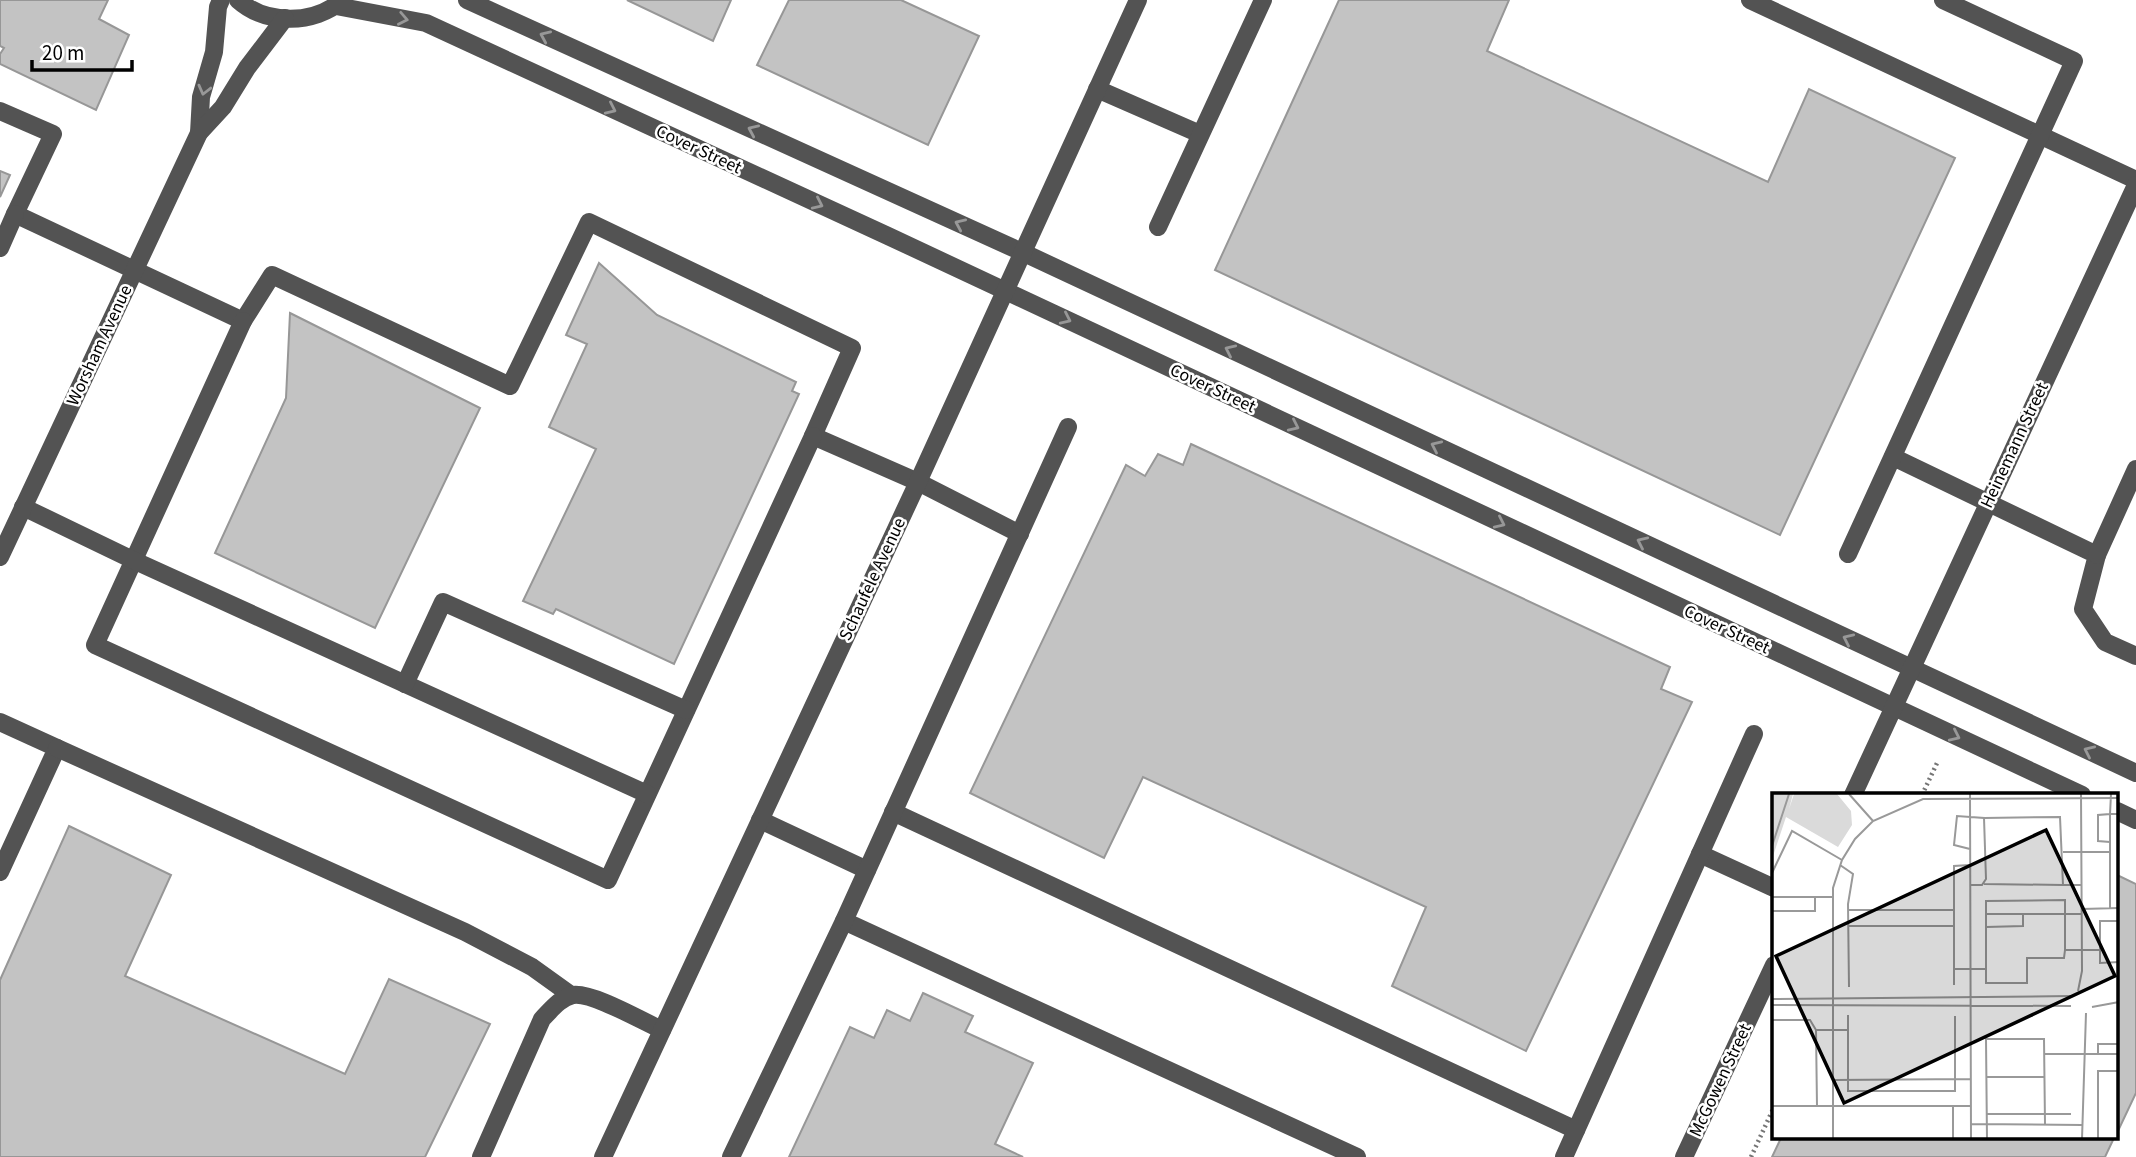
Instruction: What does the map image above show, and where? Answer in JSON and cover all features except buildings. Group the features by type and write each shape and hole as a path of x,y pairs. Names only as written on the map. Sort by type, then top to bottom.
{"street":[{"name":"Worsham Avenue","path":"199,133 201,97 214,52 221,0"},
{"path":"239,0 262,14 285,18 320,14 339,3"},
{"path":"467,0 1022,252 2136,773"},
{"name":"Schaufele Avenue","path":"603,1157 918,482 1138,0"},
{"path":"1158,227 1263,0"},
{"path":"1750,0 2041,134 2136,182"},
{"path":"1848,554 2074,61 1943,0"},
{"name":"Cover Street","path":"339,3 426,23 1004,290 2078,793"},
{"name":"Worsham Avenue","path":"0,557 4,538 23,507 199,133 223,107 247,68 285,18"},
{"path":"1097,89 1200,134"},
{"path":"0,111 53,134 0,248"},
{"name":"Heinemann Street","path":"1893,707 2136,182"},
{"path":"15,214 243,321"},
{"path":"589,222 852,348 813,436 608,880 95,645 243,321 272,275 510,386 589,222"},
{"path":"731,1157 844,921 1069,427"},
{"path":"813,436 918,482 1020,534"},
{"path":"1893,457 2097,555"},
{"path":"2136,469 2097,555 2083,609 2105,642 2136,656"},
{"path":"23,507 133,560 647,794"},
{"path":"405,684 443,602 686,710"},
{"path":"1854,793 1893,707"},
{"path":"0,722 465,932 532,967 571,995"},
{"path":"1564,1157 1754,734"},
{"path":"0,872 57,748"},
{"path":"2118,811 2136,820"},
{"path":"893,812 1576,1130"},
{"path":"760,820 867,870"},
{"path":"1700,854 1772,887"},
{"path":"844,921 1357,1157"},
{"name":"McGowen Street","path":"1685,1157 1772,969"},
{"path":"481,1157 542,1019 556,1004 571,995 587,995 662,1030"}],"path":[{"path":"1923,793 1937,761"},
{"path":"1751,1157 1772,1111"}]}
